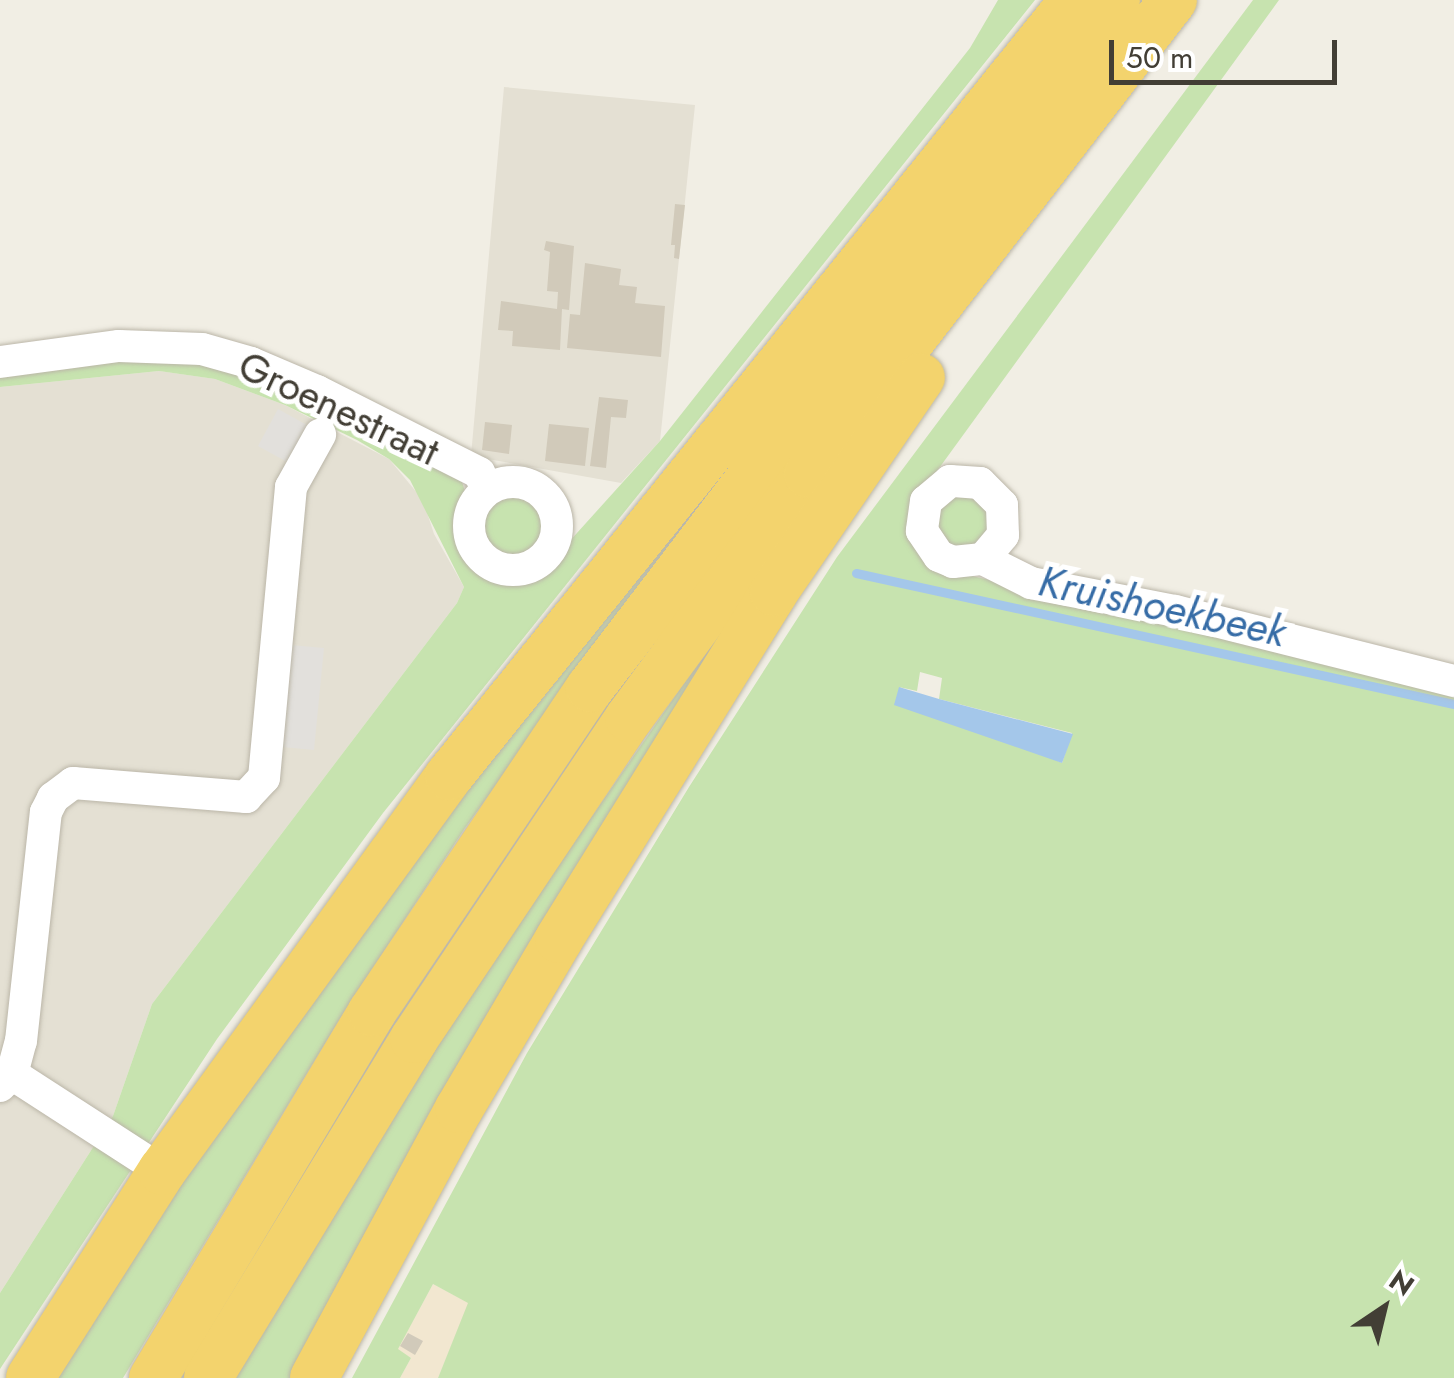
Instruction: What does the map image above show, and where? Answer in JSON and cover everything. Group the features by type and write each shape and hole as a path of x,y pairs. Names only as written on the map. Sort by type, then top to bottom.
{"highway":[{"path":"30,1378 162,1171 450,776 1074,0"},
{"path":"153,1378 372,1012 590,688 1116,0"},
{"path":"208,1378 414,1038 629,718 1173,0"},
{"path":"314,1378 459,1109 559,939 774,592 999,261 1047,163"}],"street":[{"name":"Groenestraat","path":"0,362 118,346 162,345 218,354 316,390 479,474 487,489"},
{"path":"162,1171 6,1080 21,1041 46,812 53,798 73,783 246,797 264,778 291,487 320,435"},
{"path":"983,559 1031,583 1174,611 1454,681"}],"shaded area":[{"path":"504,87 695,105 660,441 621,483 471,456"},
{"path":"159,371 215,379 285,405 389,459 423,500 434,534 464,587 457,603 152,1004 113,1116 0,1293 0,387"},
{"path":"278,409 307,425 287,462 258,446"},
{"path":"291,645 324,648 314,750 282,747"},
{"path":"433,1284 469,1303 438,1378 400,1378 411,1358 397,1350"}],"green space":[{"path":"998,0 1035,0 383,813 217,1039 0,1369 0,1293 113,1116 152,1004 457,603 464,587 410,480 389,459 285,405 215,379 159,371 0,387 0,369 120,351 248,369 461,479 466,494 459,521 461,546 480,567 517,581 549,564 660,441 970,48"},
{"path":"1253,0 1279,0 937,471 916,493 946,570 1454,687 1454,1378 438,1378 468,1303 433,1284 398,1349 411,1358 400,1378 352,1378 527,1053 689,787 837,557","holes":["920,672 942,678 939,699 1072,733 1062,763 899,687 917,691"]},
{"path":"978,493 995,528 959,557 928,513 940,496"},
{"path":"514,496 536,505 545,527 536,549 514,558 492,549 483,527 492,505"},
{"path":"686,503 695,510 465,828 344,1012 123,1378 44,1378 213,1122"},
{"path":"766,565 300,1378 235,1378 464,1001"}],"water":[{"path":"899,687 1073,734 1062,763 894,705"}],"building":[{"path":"675,204 685,205 679,259 674,258 675,245 671,245"},
{"path":"546,241 574,246 569,310 562,309 560,350 512,346 513,331 498,330 501,301 557,309 558,292 547,291 550,252 544,250"},
{"path":"585,263 621,269 619,285 637,287 635,303 665,306 661,357 567,348 570,314 580,315"},
{"path":"599,397 628,400 626,418 611,417 606,468 590,466"},
{"path":"485,422 512,425 509,454 482,450"},
{"path":"549,424 589,428 585,466 545,461"},
{"path":"408,1333 423,1341 415,1355 400,1346"}],"waterway":[{"name":"Kruishoekbeek","path":"856,573 1454,704"}]}
